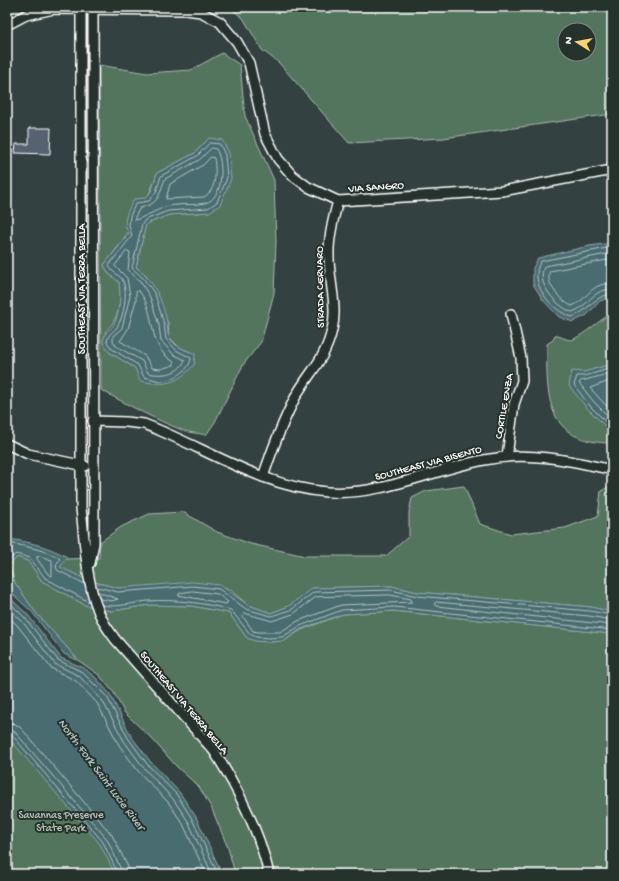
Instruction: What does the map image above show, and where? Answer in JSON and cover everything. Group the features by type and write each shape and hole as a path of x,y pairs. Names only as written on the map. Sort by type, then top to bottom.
{"street":[{"name":"VIA SANGRO","path":"7,25 26,16 54,8 150,8 201,12 220,22 237,42 249,63 265,134 278,159 292,175 303,183 338,201 502,190 612,170"},
{"name":"SOUTHEAST VIA TERRA BELLA","path":"81,8 80,466 81,508 88,570 94,600 102,620 115,639 214,752 227,772 265,854 269,874"},
{"name":"SOUTHEAST VIA TERRA BELLA","path":"88,570 94,543 92,468 93,8"},
{"name":"STRADA CERVARO","path":"263,477 296,396 327,350 333,328 332,295 328,257 338,201"},
{"name":"CORTILE ENZA","path":"507,456 514,404 522,381 522,358 511,314"},
{"name":"SOUTHEAST VIA BISENTO","path":"93,421 144,424 263,477 305,489 329,492 356,492 385,488 483,460 507,456 546,457 580,462 612,470"},
{"path":"7,444 28,454 92,468"}],"green space":[{"path":"229,7 612,7 612,114 444,138 349,143 279,63 262,50 243,18"},
{"path":"222,53 240,65 245,116 274,180 276,242 274,293 261,342 243,365 215,422 206,435 188,432 172,426 141,412 101,390 99,65 147,73 191,70","holes":["209,138 209,212 169,215 146,224 136,267 146,275 168,323 169,337 179,347 195,354 135,368 109,352 105,332 114,322 120,303 120,289 119,282 109,274 104,265 120,244 142,209 148,198 157,173 195,153"]},
{"path":"612,313 612,364 584,372 573,372 587,408 612,433 612,443 590,441 574,435 562,426 554,413 550,399 547,382 547,344 553,340 555,335 570,340 574,339"},
{"path":"612,485 612,612 591,607 417,592 391,586 313,588 289,606 271,613 248,605 229,589 118,588 87,580 59,567 65,559 99,558 100,542 121,527 149,514 183,512 217,532 251,544 305,556 386,556 409,536 409,512 412,498 426,491 464,486 480,524 511,534 565,528 598,516 601,491"},
{"path":"17,557 28,561 42,581 85,605 111,611 149,605 192,606 229,613 247,638 256,641 284,641 301,630 343,614 394,611 612,634 612,874 235,874 228,848 211,807 199,787 177,767 152,739 124,712 114,693 99,675 79,661 36,613 15,583 9,566"},
{"name":"Savannas Preserve State Park","path":"7,686 168,874 7,874"}],"water":[{"path":"209,138 222,140 229,153 231,179 220,205 209,212 169,215 146,224 136,267 148,278 160,298 167,322 169,337 177,346 195,354 194,365 182,376 170,382 149,383 140,381 135,368 109,352 103,342 106,333 112,327 116,319 120,298 119,282 109,274 104,265 129,234 125,220 134,199 146,198 152,190 157,173 195,153"},
{"path":"612,243 612,297 600,301 587,315 573,322 559,317 543,300 533,284 533,268 538,258 589,246"},
{"path":"612,364 612,433 587,408 569,386 572,371 584,372"},
{"path":"7,539 38,545 60,553 67,557 60,567 87,580 118,588 193,582 220,585 248,605 271,613 289,606 312,588 391,586 417,592 591,607 612,612 612,634 394,611 343,614 301,629 284,641 255,641 247,638 229,613 192,606 149,605 111,611 85,605 42,581 28,561 17,557 9,566 15,583 36,613 79,661 64,654 32,612 7,589"},
{"name":"North Fork Saint Lucie River","path":"7,595 28,615 61,658 84,668 96,678 110,694 131,736 150,761 180,793 196,817 222,874 115,874 100,844 7,736"}],"building":[{"path":"29,128 51,128 50,154 15,153 16,144 29,144"}]}
